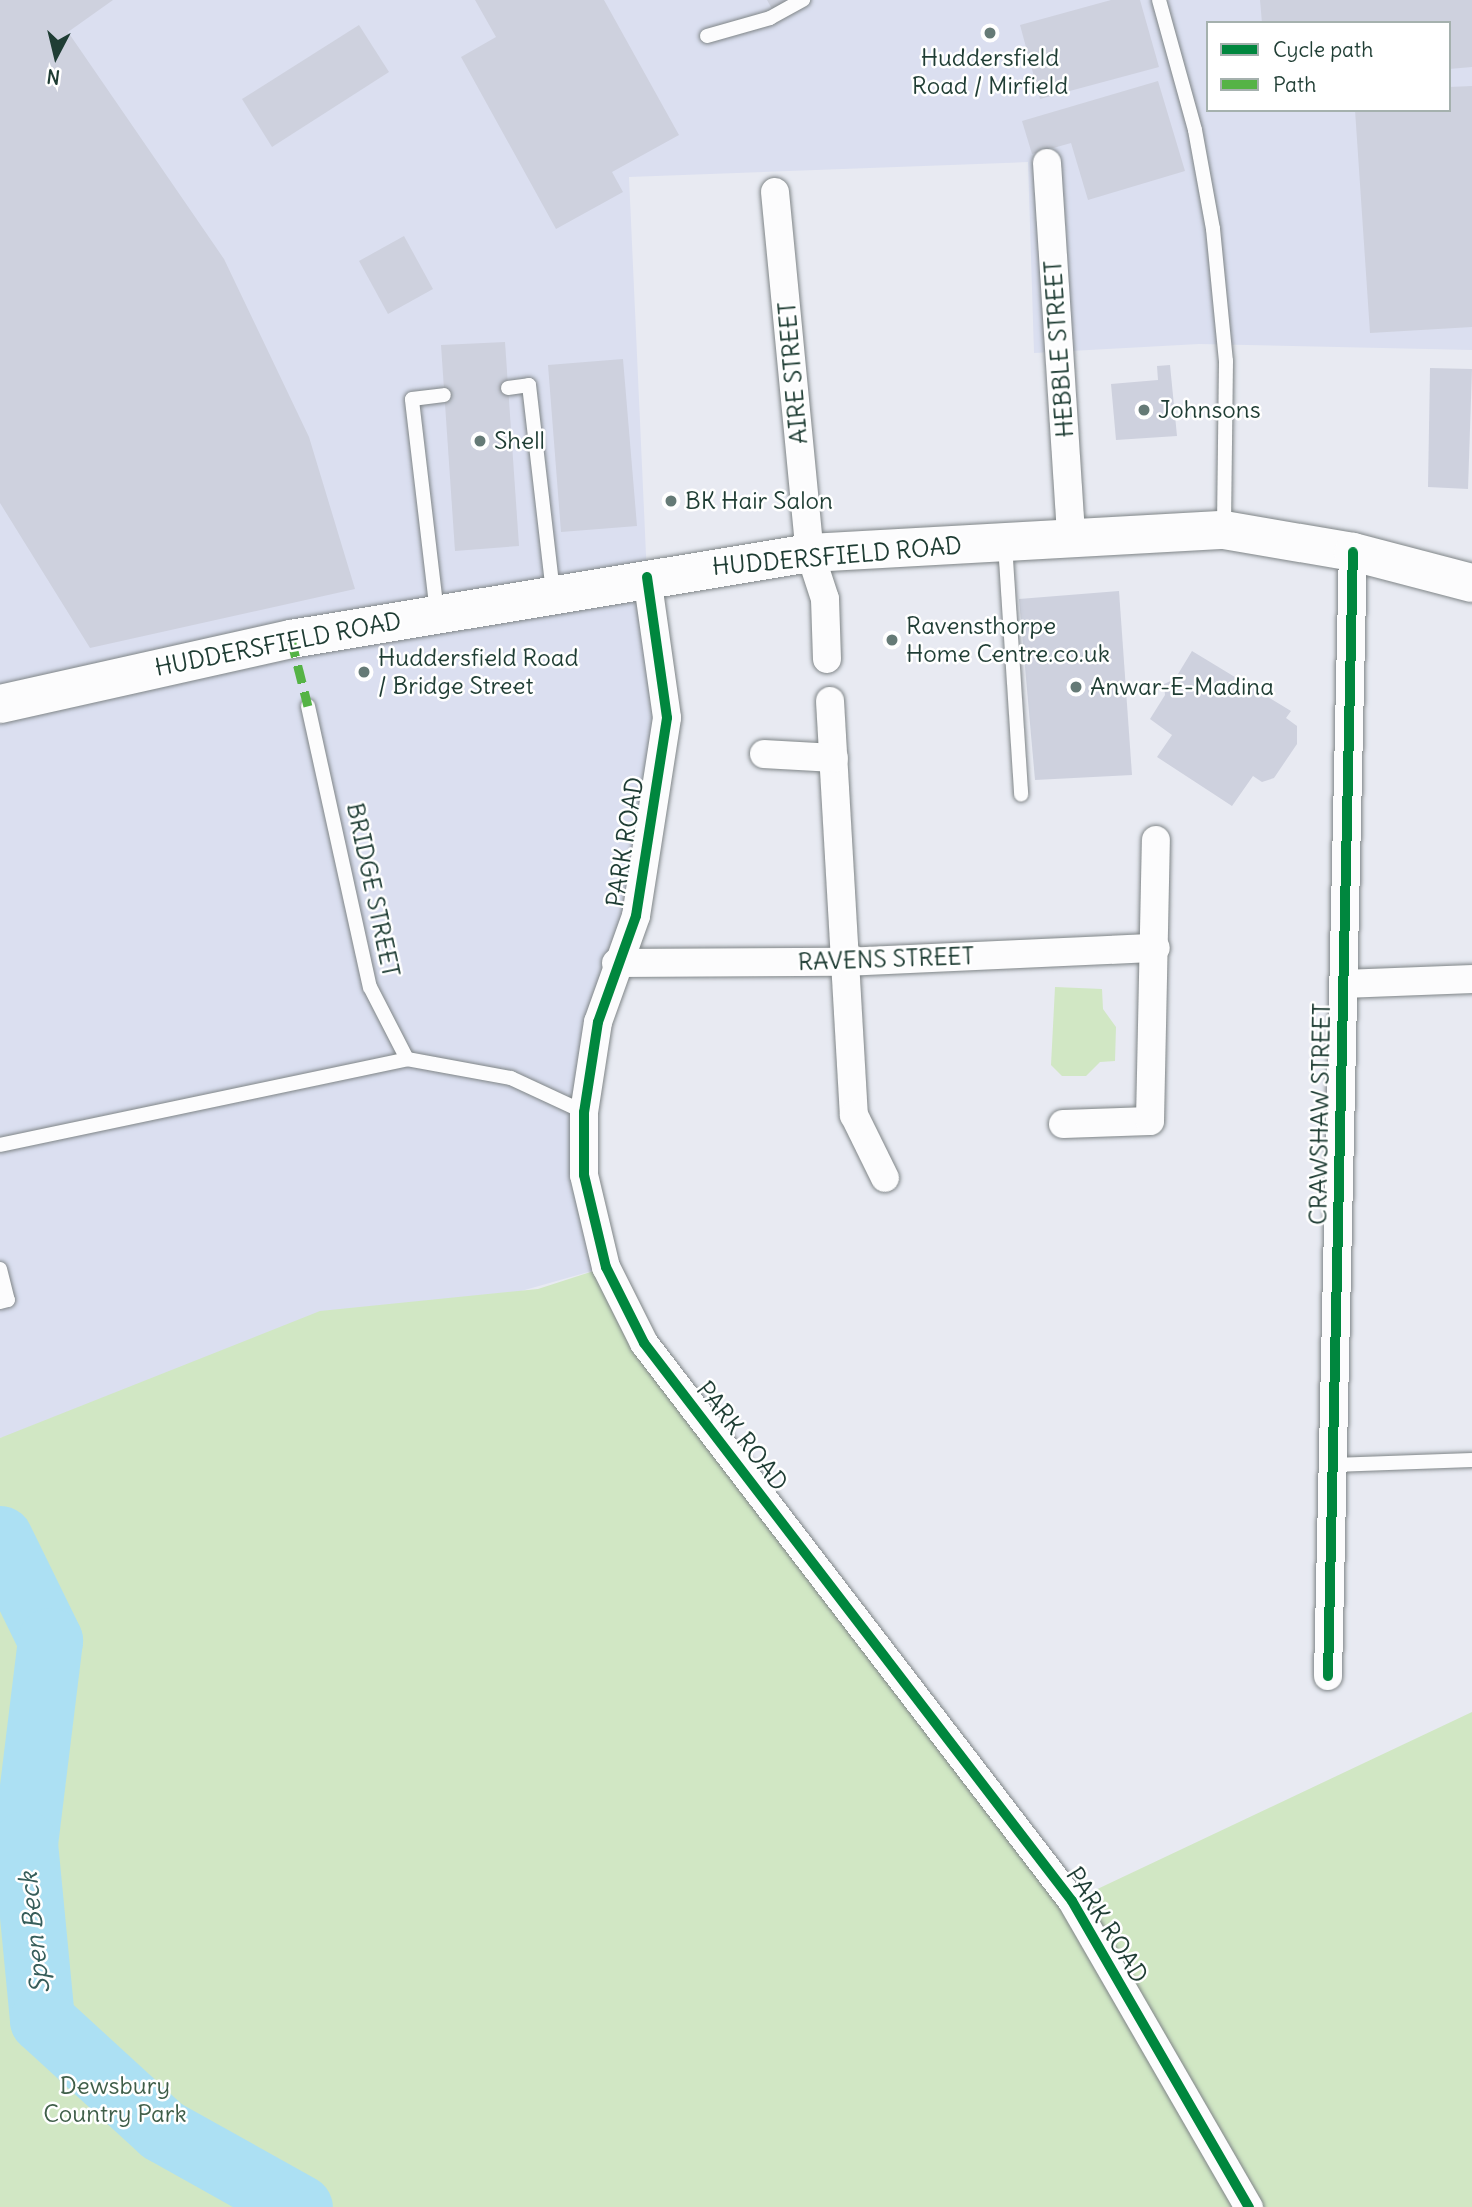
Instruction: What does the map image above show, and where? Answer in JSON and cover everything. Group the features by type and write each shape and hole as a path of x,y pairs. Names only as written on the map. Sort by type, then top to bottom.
{"highway":[{"name":"HUDDERSFIELD ROAD","path":"0,704 437,613 646,577 810,553 1071,536 1224,530 1353,552 1472,583"}],"street":[{"name":"HEBBLE STREET","path":"1047,163 1071,536"},
{"name":"AIRE STREET","path":"775,192 810,553 825,599 827,659"},
{"name":"CRAWSHAW STREET","path":"1328,1676 1353,552"},
{"name":"PARK ROAD","path":"646,577 667,718 636,916 616,963 584,1112 584,1175 606,1267 644,1343 1072,1902 1249,2207"},
{"path":"830,701 854,1115 886,1178"},
{"path":"764,754 834,758"},
{"path":"1063,1124 1150,1121 1156,948 1156,840"},
{"name":"RAVENS STREET","path":"616,963 844,962 1156,948"},
{"path":"1344,984 1472,979"}],"lane":[{"path":"707,36 770,18 803,0"},
{"path":"1159,0 1195,130 1213,229 1226,361 1224,530"},
{"path":"508,388 529,385 553,593"},
{"path":"437,613 412,399 444,395"},
{"path":"1004,541 1021,794"},
{"name":"BRIDGE STREET","path":"308,706 370,987 407,1059"},
{"path":"0,1145 407,1059 511,1078 584,1112"},
{"path":"0,1269 8,1300 0,1301"},
{"path":"1333,1465 1472,1460"}],"shaded area":[{"path":"0,0 1472,0 1472,350 1199,344 1034,353 1028,162 629,177 647,577 667,718 584,1112 606,1267 0,1438"}],"green space":[{"path":"1055,987 1102,989 1103,1009 1116,1027 1115,1061 1100,1062 1086,1076 1062,1076 1051,1065"},
{"name":"Dewsbury Country Park","path":"606,1267 644,1343 1072,1901 1472,1712 1472,2207 0,2207 0,1438 320,1311 538,1289"}],"building":[{"path":"0,0 113,0 68,32 224,259 309,437 355,589 90,648 0,503"},
{"path":"475,0 604,0 679,135 612,172 623,192 556,229 461,57 496,37"},
{"path":"767,0 788,0 772,9"},
{"path":"1111,0 1140,0 1159,67 1040,99 1020,25"},
{"path":"1260,0 1472,0 1472,67 1451,69 1451,21 1262,21"},
{"path":"359,25 389,72 272,147 242,99"},
{"path":"1158,81 1185,171 1088,200 1071,143 1032,154 1022,121"},
{"path":"1472,86 1472,327 1370,333 1355,112 1451,112 1451,87"},
{"path":"404,236 433,289 388,314 359,261"},
{"path":"505,342 519,546 455,551 441,345"},
{"path":"623,359 637,526 561,532 548,365"},
{"name":"Johnsons","path":"1170,365 1177,436 1116,440 1111,384 1158,380 1157,366"},
{"path":"1430,368 1472,369 1468,489 1428,487"},
{"name":"Anwar-E-Madina","path":"1119,591 1132,775 1035,780 1019,599"},
{"name":"Anwar-E-Madina","path":"1192,651 1291,711 1286,718 1297,726 1297,744 1274,778 1262,782 1253,776 1232,806 1157,757 1172,735 1150,719 1165,695 1164,684 1175,679"}],"waterway":[{"name":"Spen Beck","path":"0,1538 50,1640 25,1843 42,2020 162,2130 300,2207"}],"marked path":[{"path":"291,639 308,706"}],"cycle path":[{"path":"1328,1676 1353,552"},
{"path":"647,577 667,718 636,916 598,1022 584,1112 584,1175 606,1267 644,1343 1072,1901 1249,2207"}],"place":[{"name":"Huddersfield Road / Mirfield","path":"990,33"},
{"name":"Johnsons","path":"1144,410"},
{"name":"Shell","path":"480,441"},
{"name":"BK Hair Salon","path":"671,501"},
{"name":"Ravensthorpe Home Centre.co.uk","path":"892,640"},
{"name":"Huddersfield Road / Bridge Street","path":"364,672"},
{"name":"Anwar-E-Madina","path":"1076,687"}]}
